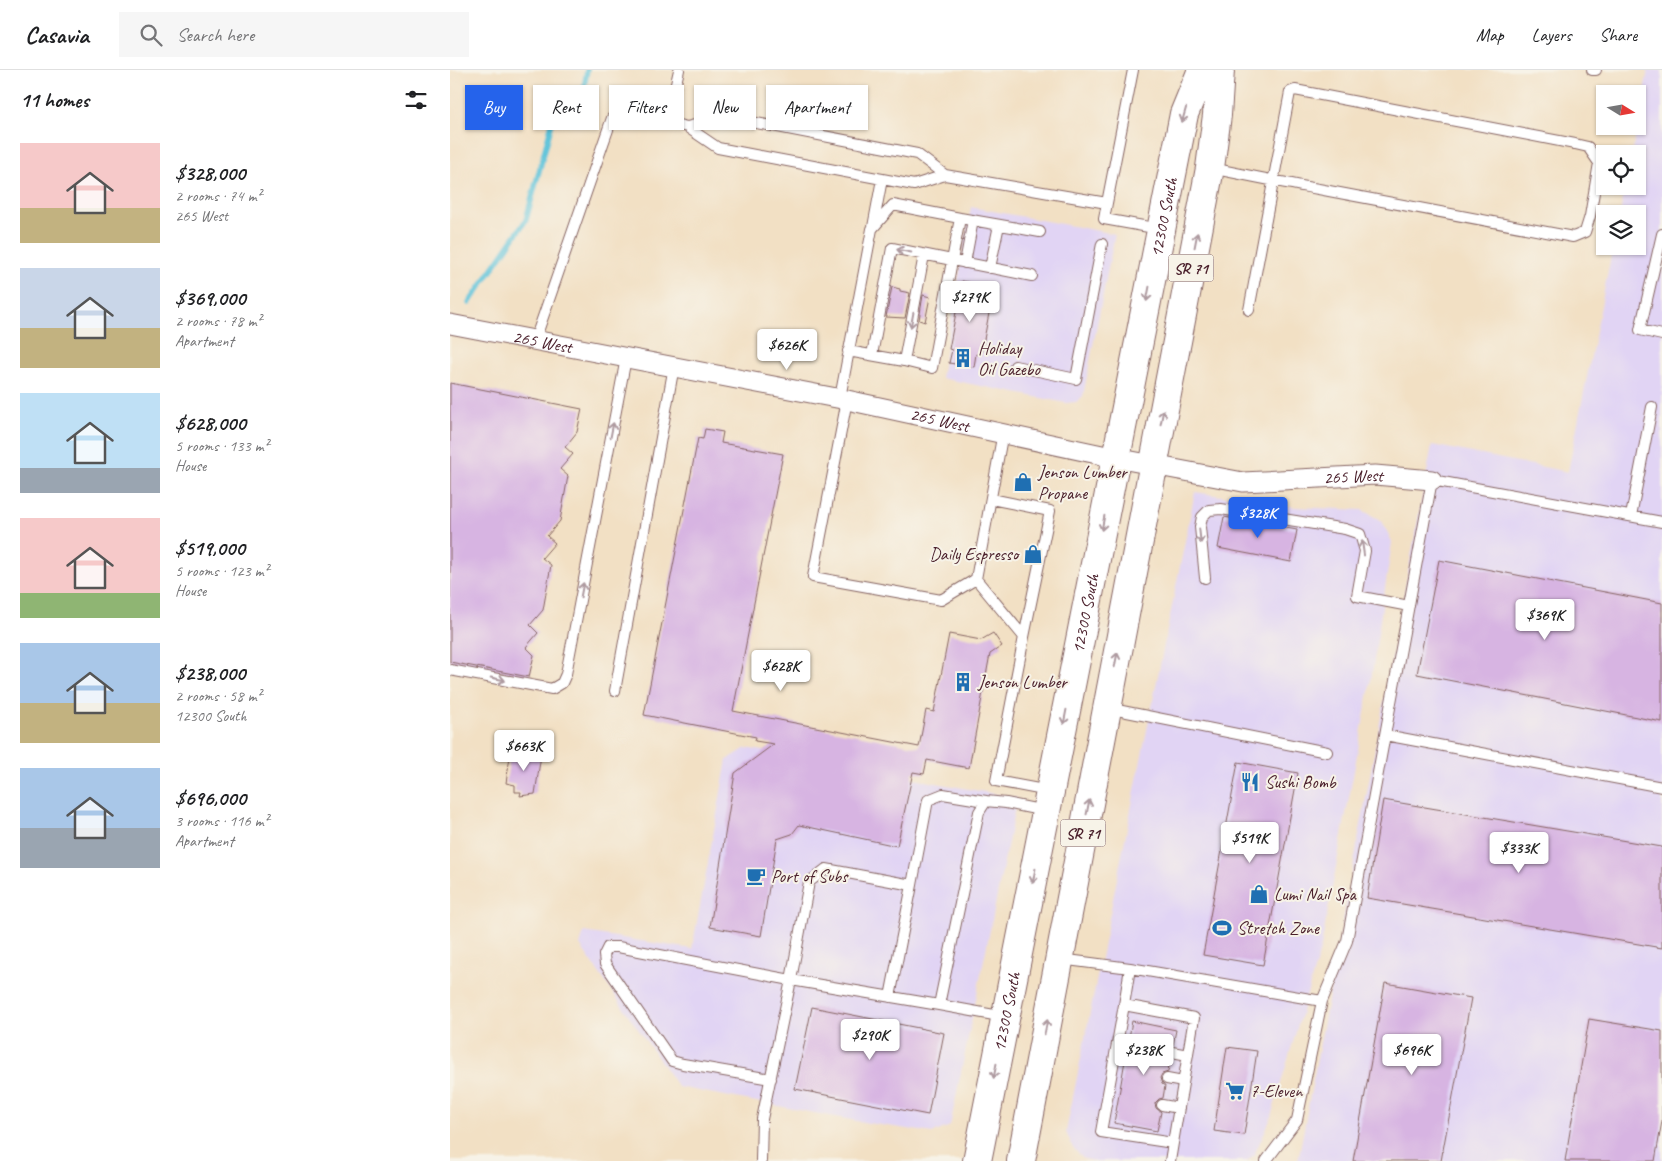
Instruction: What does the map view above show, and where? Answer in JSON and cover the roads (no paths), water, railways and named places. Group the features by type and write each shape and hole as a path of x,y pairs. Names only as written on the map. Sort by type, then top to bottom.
{"main road":[{"name":"12300 South","path":"977,1161 1184,114 1202,70"},
{"name":"12300 South","path":"1021,1161 1210,168 1217,115 1220,70"}],"street":[{"name":"265 West","path":"450,324 843,399 1003,432 1116,458 1243,482 1375,475 1432,480"}],"lane":[{"path":"675,85 678,70"},
{"path":"1134,70 1104,218 1161,229"},
{"path":"1210,168 1273,180 1573,238 1585,232 1590,216 1599,163 1588,147 1575,144 1295,90 1290,92 1273,180 1249,310"},
{"path":"687,127 725,117 917,154 945,174 1107,204"},
{"path":"684,126 718,148 914,185 945,174"},
{"path":"535,340 609,127"},
{"path":"882,179 848,351 843,399 813,577 941,600 976,579 1003,432"},
{"path":"872,229 892,205 1040,232"},
{"path":"848,351 932,368 960,218"},
{"path":"965,263 973,220"},
{"path":"990,268 999,225"},
{"path":"1662,234 1640,330 1662,335"},
{"path":"1015,366 1076,379 1102,244"},
{"path":"872,355 892,248 1032,276"},
{"path":"904,361 924,255"},
{"path":"450,670 552,689 562,683 566,674 626,358"},
{"path":"615,691 674,366"},
{"path":"1631,516 1652,407"},
{"path":"1266,1161 1297,1120 1322,1001 1347,941 1432,480 1662,522"},
{"path":"990,500 1050,511 996,781 1048,801"},
{"path":"1205,578 1200,527 1202,517 1209,510 1221,509 1345,528 1360,534 1365,551 1357,596 1408,606"},
{"path":"976,579 1024,636"},
{"path":"1106,708 1327,752"},
{"path":"1385,735 1662,787"},
{"path":"890,997 928,800 943,794 1006,803 1048,801"},
{"path":"939,1005 979,812 986,801"},
{"path":"761,1161 762,1119 810,882 826,869 912,885"},
{"path":"771,1079 672,1061 605,964 604,955 608,947 618,947 791,980 1006,1017"},
{"path":"1059,958 1130,968 1322,1001"},
{"path":"1130,968 1101,1132 1173,1143"},
{"path":"1124,1005 1194,1018 1170,1161"},
{"path":"1117,1042 1128,1044"},
{"path":"1172,1052 1188,1055"},
{"path":"1112,1069 1123,1071"},
{"path":"1166,1079 1183,1082"},
{"path":"1108,1096 1119,1097"},
{"path":"1162,1105 1179,1108"}],"waterway":[{"path":"469,303 526,220 556,108 584,88 587,70"}],"place":[{"name":"Holiday Oil Gazebo","path":"963,358"},
{"name":"Jenson Lumber Propane","path":"1023,482"},
{"name":"Daily Espresso","path":"1033,554"},
{"name":"Jenson Lumber","path":"963,682"},
{"name":"Sushi Bomb","path":"1250,782"},
{"name":"Port of Subs","path":"756,876"},
{"name":"Lumi Nail Spa","path":"1259,894"},
{"name":"Stretch Zone","path":"1222,928"},
{"name":"7-Eleven","path":"1235,1091"}]}
